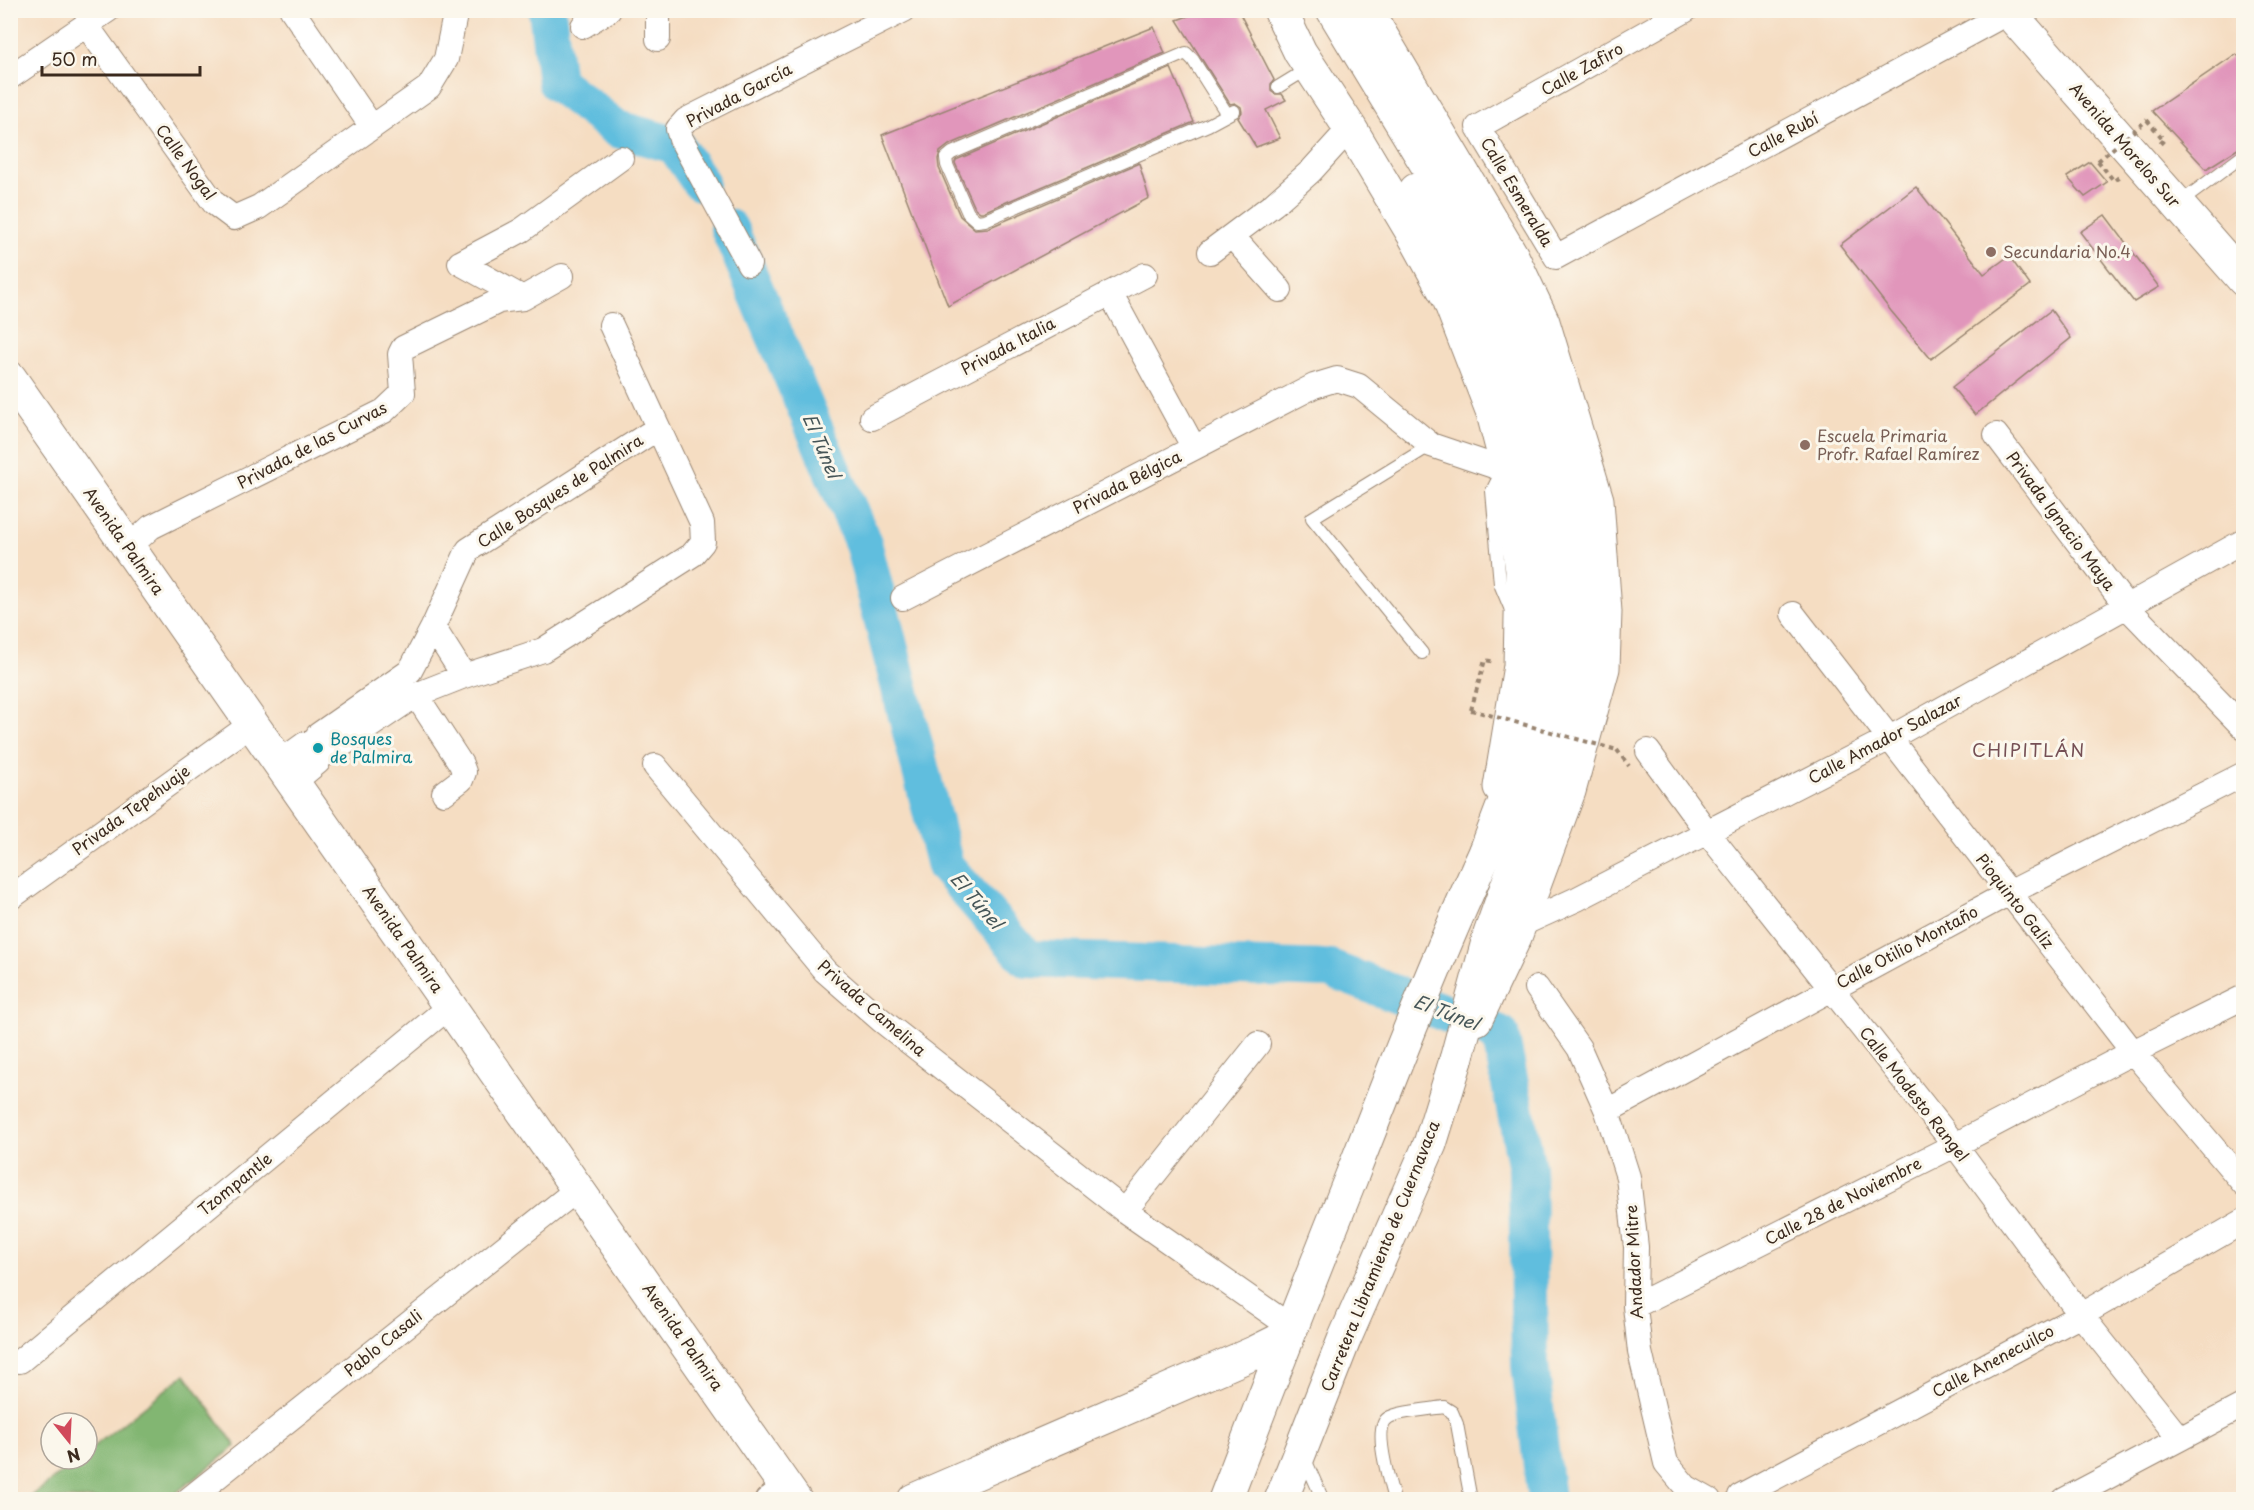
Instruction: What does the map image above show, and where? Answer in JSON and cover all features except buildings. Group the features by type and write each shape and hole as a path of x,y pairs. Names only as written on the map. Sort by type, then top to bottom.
{"main road":[{"path":"1280,10 1300,52 1350,128 1449,299 1493,413 1509,473 1522,570 1520,666 1510,735 1486,851"},
{"path":"1225,1500 1288,1332 1451,929 1486,851 1522,754 1539,700 1550,631 1549,573 1536,475 1518,407 1503,363 1469,283 1436,222 1337,62 1309,10"},
{"path":"1333,10 1492,272 1525,336 1563,465 1571,507 1576,587 1573,672 1508,932"},
{"path":"1366,10 1512,256 1543,321 1597,500 1605,612 1603,668 1569,791 1508,932"},
{"name":"Avenida Morelos Sur","path":"2008,11 2244,280"},
{"name":"Avenida Palmira","path":"10,378 253,723 308,756 450,1006 579,1188 783,1495"},
{"name":"Carretera Libramiento de Cuernavaca","path":"1281,1500 1362,1301 1430,1144 1456,1060 1508,932"},
{"path":"914,1500 1235,1361 1288,1332"}],"street":[{"path":"10,77 108,10"},
{"path":"292,10 372,128 429,87 446,59 456,10"},
{"path":"583,26 609,10"},
{"path":"658,10 658,39"},
{"name":"Privada García","path":"749,264 681,139 678,129 686,120 904,10"},
{"name":"Calle Zafiro","path":"1478,127 1686,10"},
{"name":"Calle Rubí","path":"1556,257 2008,11"},
{"name":"Calle Nogal","path":"87,26 214,203 234,218 260,207 372,128"},
{"name":"Calle Esmeralda","path":"1478,127 1556,257"},
{"path":"1210,252 1274,204 1311,171 1350,128"},
{"path":"524,298 460,263 522,230 621,158"},
{"path":"1232,236 1280,290"},
{"name":"Privada Italia","path":"872,418 1145,275"},
{"name":"Privada de las Curvas","path":"129,547 151,528 384,411 403,393 400,354 403,348 499,301 524,298 562,276"},
{"name":"Privada Bélgica","path":"903,598 1194,448 1110,293"},
{"path":"611,325 658,428"},
{"path":"1194,448 1314,386 1337,379 1359,386 1431,445 1509,473"},
{"name":"Calle Bosques de Palmira","path":"658,428 702,523 703,542 692,555 543,650 464,676 416,695 308,756 410,671 468,550 658,428"},
{"name":"Privada Ignacio Maya","path":"1996,435 2127,607 2244,728"},
{"name":"Calle Amador Salazar","path":"1508,932 1577,899 1888,739 2244,541"},
{"name":"Pioquinto Galiz","path":"1793,614 2133,1052 2244,1184"},
{"path":"433,627 464,676"},
{"path":"416,695 464,772 461,780 444,793"},
{"name":"Privada Tepehuaje","path":"10,898 253,723"},
{"name":"Calle Modesto Rangel","path":"1648,751 1707,832 1955,1145 2081,1315 2179,1438"},
{"name":"Privada Camelina","path":"656,766 825,971 881,1020 1125,1211 1288,1332"},
{"name":"Calle Otilio Montaño","path":"1607,1111 2009,892 2244,774"},
{"name":"Andador Mitre","path":"1537,988 1579,1048 1607,1111 1628,1176 1636,1247 1635,1306 1640,1352 1666,1463 1686,1487 1709,1500"},
{"name":"Calle 28 de Noviembre","path":"1635,1306 2244,997"},
{"name":"Tzompantle","path":"20,1361 450,1006"},
{"path":"1125,1211 1258,1044"},
{"name":"Pablo Casali","path":"188,1500 579,1188"},
{"name":"Calle Anenecuilco","path":"1740,1496 2081,1315 2244,1221"},
{"path":"2064,1500 2244,1406"}],"lane":[{"path":"1186,53 1231,112 1208,125 986,220 977,221 968,213 946,165 946,158 952,153 1186,53"},
{"path":"1278,87 1310,67"},
{"path":"2177,205 2244,155"},
{"path":"1422,653 1312,518 1431,445"},
{"path":"1394,1500 1380,1435 1382,1423 1389,1416 1444,1407 1452,1412 1457,1424 1471,1500"},
{"path":"1301,1450 1323,1500"}],"path":[{"path":"2114,181 2098,161 2147,120 2164,140"},
{"path":"1485,660 1471,711 1617,750"}],"green space":[{"path":"185,1374 236,1446 168,1499 28,1499 64,1471 99,1471 99,1442"}],"waterway":[{"name":"El Túnel","path":"547,10 556,82 617,129 675,145 700,182"},
{"name":"El Túnel","path":"729,228 863,543 945,866 1027,959 1330,969 1500,1034 1527,1168 1530,1365 1546,1500"}],"place":[{"name":"Secundaria No.4","path":"1991,252"},
{"name":"Escuela Primaria Profr. Rafael Ramírez","path":"1805,445"},
{"name":"Bosques de Palmira","path":"318,748"}],"district":[{"name":"CHIPITLÁN","path":"2029,751"}]}
